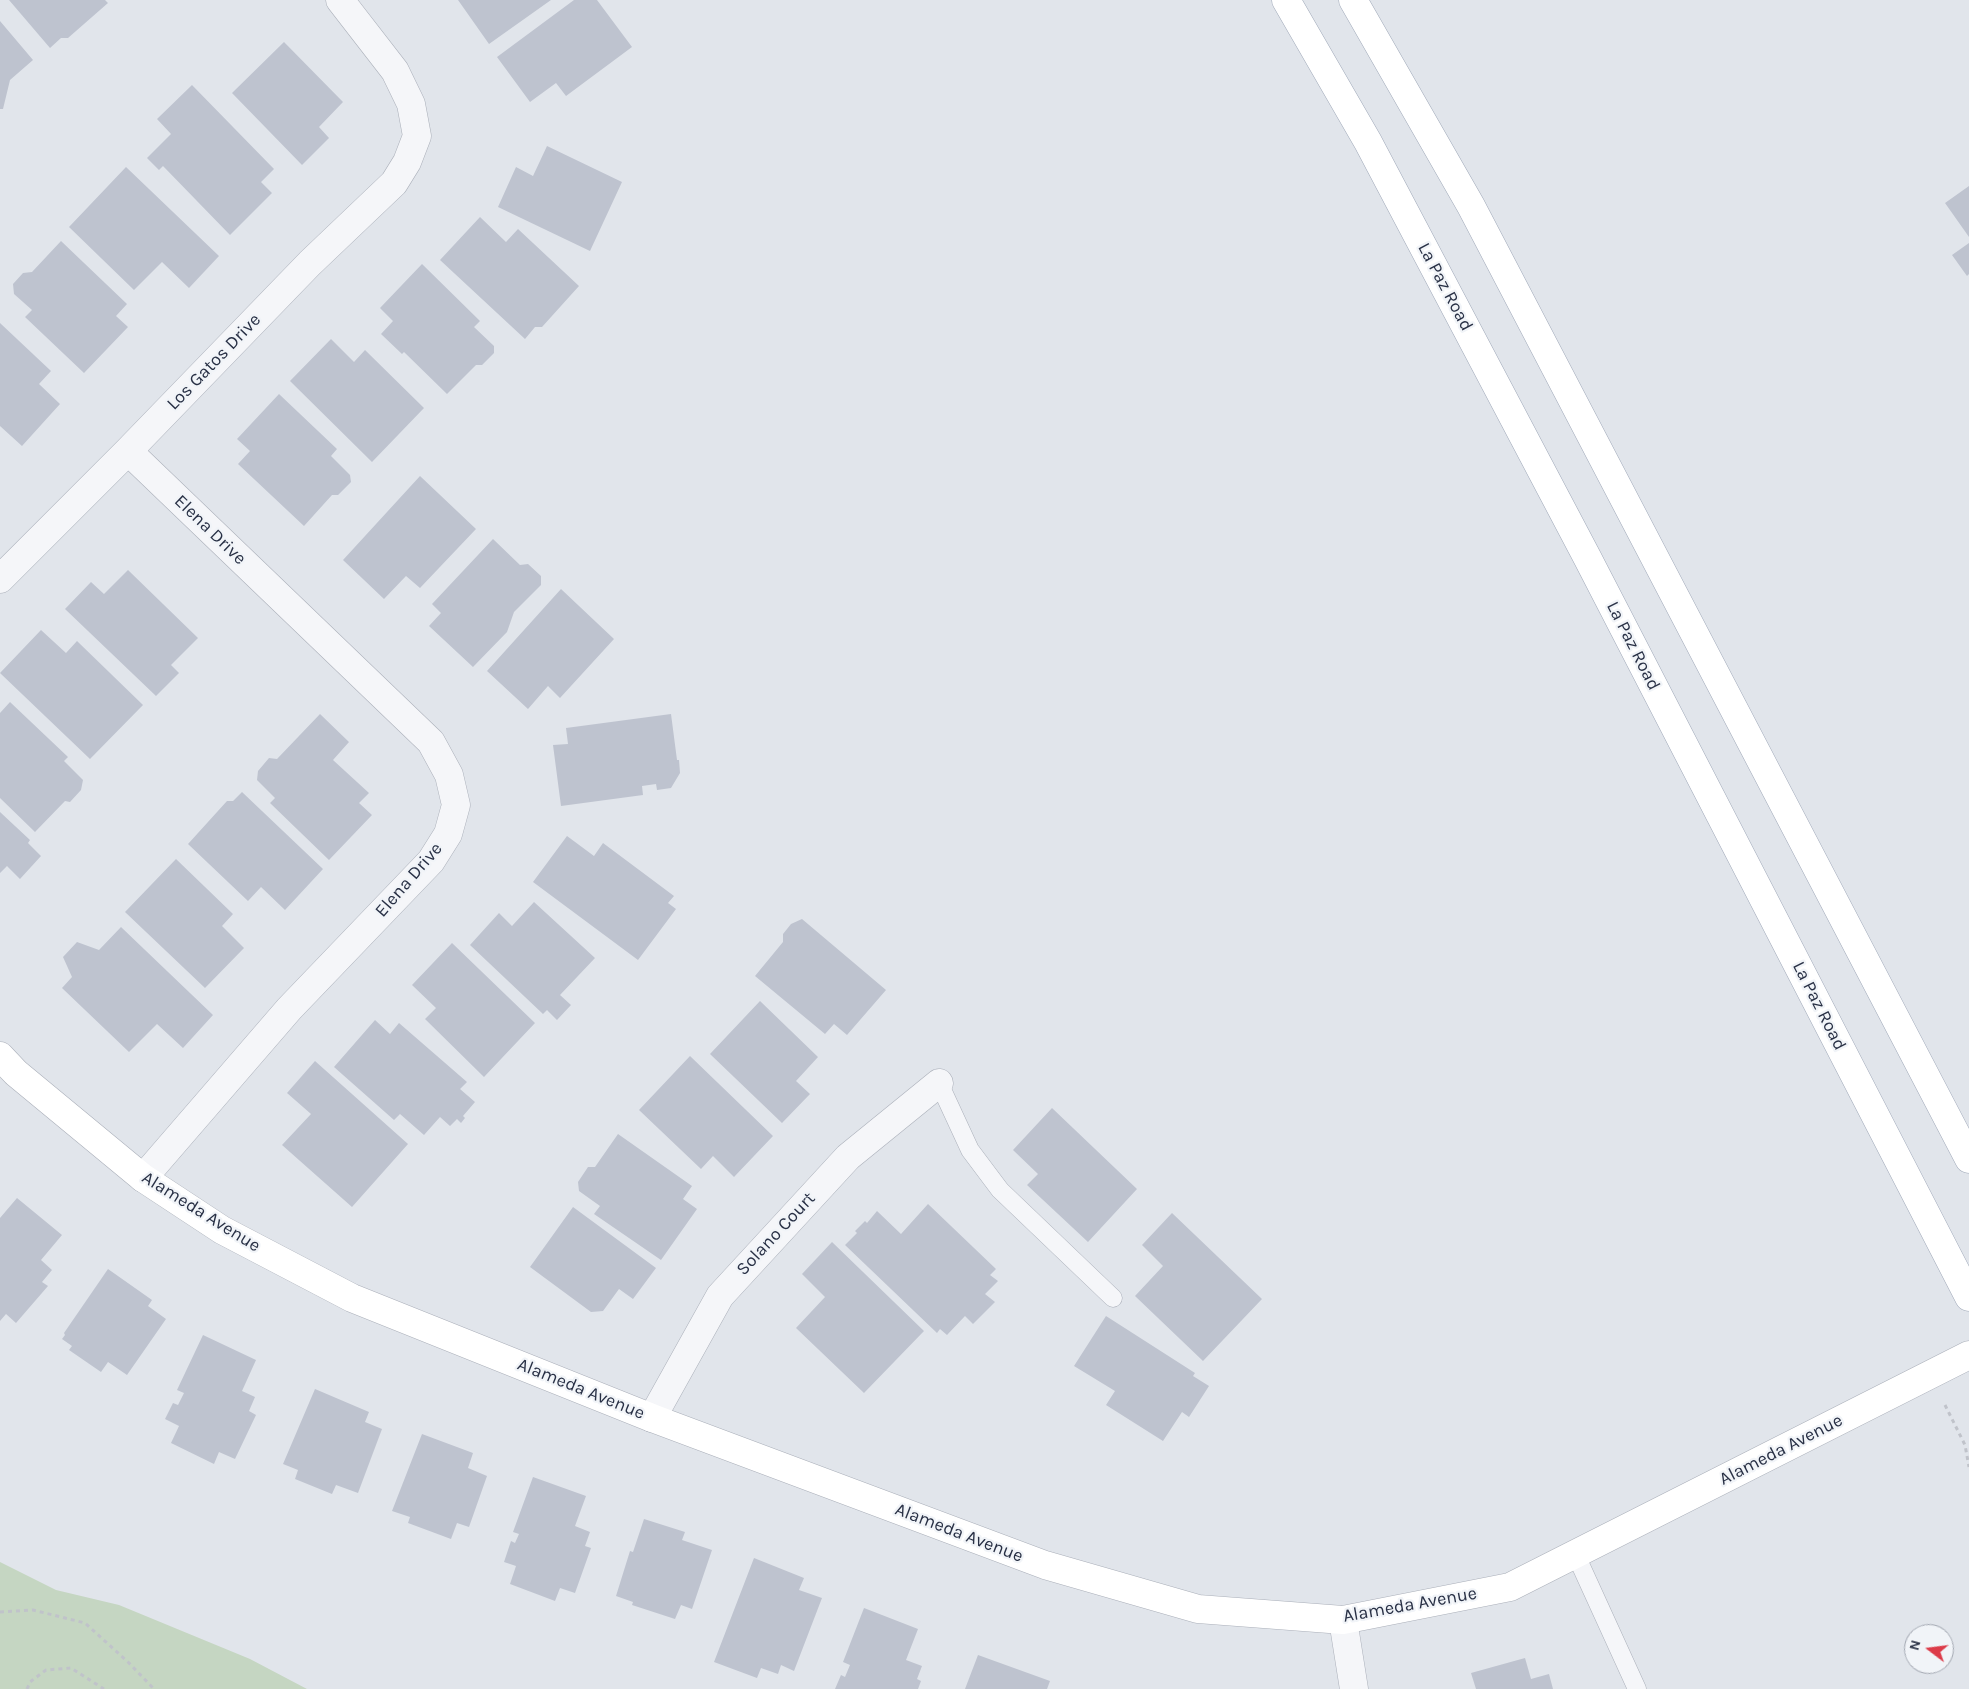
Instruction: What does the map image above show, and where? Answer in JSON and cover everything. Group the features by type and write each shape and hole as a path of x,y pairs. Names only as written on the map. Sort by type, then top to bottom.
{"main road":[{"name":"La Paz Road","path":"1286,0 1368,142 1565,515 1969,1297"},
{"path":"1353,0 1471,206 1969,1159"},
{"name":"Alameda Avenue","path":"0,1056 16,1073 143,1178 222,1230 352,1298 652,1418 1045,1565 1198,1609 1343,1620 1510,1587 1969,1355"}],"street":[{"name":"Los Gatos Drive","path":"0,579 128,451 310,263 394,182 408,162 417,136 411,104 395,71 340,0"},
{"name":"Elena Drive","path":"128,451 431,742 450,775 456,805 448,834 431,861 289,1009 143,1178"},
{"name":"Solano Court","path":"652,1418 720,1296 848,1157 939,1083"},
{"path":"1343,1620 1354,1689"}],"lane":[{"path":"939,1083 970,1150 1000,1190 1113,1298"},
{"path":"1575,1553 1637,1689"}],"path":[{"path":"1930,1375 1965,1446 1969,1467"},
{"path":"0,1612 34,1610 85,1623 128,1662 154,1689"},
{"path":"27,1689 30,1682 46,1670 72,1668 104,1689"}],"green space":[{"path":"0,1562 56,1590 119,1605 250,1659 307,1689 0,1689"}],"building":[{"path":"9,0 105,0 108,3 68,38 61,38 50,48"},
{"path":"458,0 551,0 489,44"},
{"path":"574,0 597,0 632,47 566,96 556,83 530,102 497,57"},
{"path":"0,21 33,60 10,80 3,109 0,109"},
{"path":"284,42 343,102 319,127 329,138 302,165 232,93"},
{"path":"192,85 274,169 261,182 272,193 230,235 163,166 159,170 147,158 171,134 157,119"},
{"path":"547,146 622,182 590,251 498,207 516,167 533,176"},
{"path":"126,167 219,256 189,288 162,262 134,290 69,227"},
{"path":"1969,186 1969,237 1945,203"},
{"path":"480,217 506,242 518,229 579,286 542,327 535,327 525,339 440,260"},
{"path":"61,241 127,304 116,316 128,327 84,373 25,317 32,310 14,294 13,284 23,273 32,272"},
{"path":"1969,243 1969,274 1967,276 1952,255"},
{"path":"422,264 480,321 474,327 494,346 494,353 482,365 476,365 447,394 404,352 402,354 381,334 393,321 380,308"},
{"path":"0,323 51,371 39,384 60,404 22,446 0,426"},
{"path":"331,339 354,362 365,350 424,408 372,462 290,381"},
{"path":"279,394 337,449 331,456 350,475 351,482 338,495 332,495 304,526 238,464 250,451 237,439"},
{"path":"420,476 476,529 420,588 406,576 384,599 343,560"},
{"path":"493,539 520,565 528,564 541,576 541,585 514,612 507,632 473,667 429,626 441,613 432,604"},
{"path":"128,570 198,638 171,665 179,673 156,696 65,609 91,582 104,594"},
{"path":"561,589 614,639 560,698 548,686 528,709 487,671"},
{"path":"41,630 66,653 77,641 143,705 90,759 0,673"},
{"path":"10,702 68,757 64,761 83,780 81,790 70,802 65,801 35,832 0,798 0,713"},
{"path":"320,714 349,742 333,760 369,793 359,803 372,815 329,860 270,803 275,798 257,780 258,771 269,758 277,759"},
{"path":"671,714 680,773 671,788 657,790 656,784 642,786 643,795 561,806 553,745 568,744 566,728"},
{"path":"242,792 323,869 285,910 261,887 248,901 188,844 227,801 233,801"},
{"path":"0,812 30,840 28,843 41,856 20,879 7,866 0,873"},
{"path":"567,836 594,856 603,843 674,896 668,903 676,909 638,960 533,882"},
{"path":"176,859 233,914 222,926 244,948 205,988 125,912"},
{"path":"534,902 595,958 560,995 571,1005 557,1020 547,1010 543,1014 470,945 499,913 512,926"},
{"path":"802,919 886,990 847,1035 834,1024 825,1034 755,976 783,942 783,934 791,924"},
{"path":"121,927 213,1015 183,1048 157,1024 129,1052 62,988 72,977 63,957 77,942 99,950"},
{"path":"452,943 535,1023 484,1077 425,1019 436,1008 412,985"},
{"path":"760,1001 818,1057 796,1081 810,1094 782,1123 710,1054"},
{"path":"375,1020 390,1034 399,1023 467,1082 460,1089 475,1102 463,1116 465,1118 461,1123 457,1119 450,1126 440,1117 424,1135 400,1114 394,1120 334,1067"},
{"path":"690,1056 773,1136 734,1177 713,1156 701,1169 639,1110"},
{"path":"315,1061 408,1144 352,1207 282,1145 311,1114 287,1093"},
{"path":"1052,1108 1137,1189 1088,1242 1027,1185 1038,1174 1013,1150"},
{"path":"618,1134 692,1186 683,1199 697,1209 661,1260 594,1214 600,1206 579,1191 578,1182 588,1167 595,1167"},
{"path":"17,1198 62,1235 41,1260 52,1270 42,1282 48,1286 16,1323 6,1314 0,1321 0,1218"},
{"path":"928,1204 996,1269 990,1275 998,1281 985,1294 995,1302 973,1324 965,1316 947,1335 940,1329 937,1333 845,1245 857,1233 855,1231 865,1221 867,1223 877,1211 901,1234"},
{"path":"573,1207 656,1268 633,1299 619,1289 603,1311 591,1312 530,1267"},
{"path":"1172,1213 1262,1299 1203,1361 1135,1296 1163,1266 1142,1245"},
{"path":"832,1242 924,1331 864,1393 796,1328 825,1297 802,1274"},
{"path":"108,1269 152,1300 148,1306 166,1319 127,1375 108,1362 101,1372 69,1350 72,1346 62,1339 65,1335 64,1333"},
{"path":"1106,1316 1195,1373 1193,1376 1209,1386 1189,1417 1182,1412 1163,1441 1106,1405 1115,1391 1074,1366"},
{"path":"203,1335 256,1360 242,1391 255,1397 249,1411 256,1415 235,1459 219,1452 214,1464 171,1443 179,1426 165,1419 173,1403 178,1405 184,1393 177,1390"},
{"path":"315,1389 369,1412 365,1422 382,1429 358,1493 336,1485 332,1494 295,1479 298,1470 283,1464"},
{"path":"422,1434 473,1453 468,1468 487,1476 469,1527 457,1523 451,1539 408,1523 410,1517 392,1511"},
{"path":"533,1477 586,1496 575,1526 590,1532 585,1546 591,1548 575,1593 560,1588 555,1601 510,1584 516,1566 504,1562 511,1541 515,1543 519,1534 513,1532"},
{"path":"644,1519 685,1532 682,1540 712,1550 692,1609 681,1605 675,1619 632,1605 633,1602 616,1596 630,1551 633,1552"},
{"path":"754,1558 804,1578 799,1590 822,1598 794,1671 781,1665 778,1674 761,1668 757,1678 714,1662"},
{"path":"864,1608 918,1629 906,1660 922,1666 917,1679 921,1681 918,1689 835,1689 841,1675 845,1677 850,1665 843,1662"},
{"path":"978,1655 1050,1681 1047,1689 965,1689"},
{"path":"1525,1658 1531,1679 1549,1674 1553,1689 1476,1689 1471,1673"}]}
